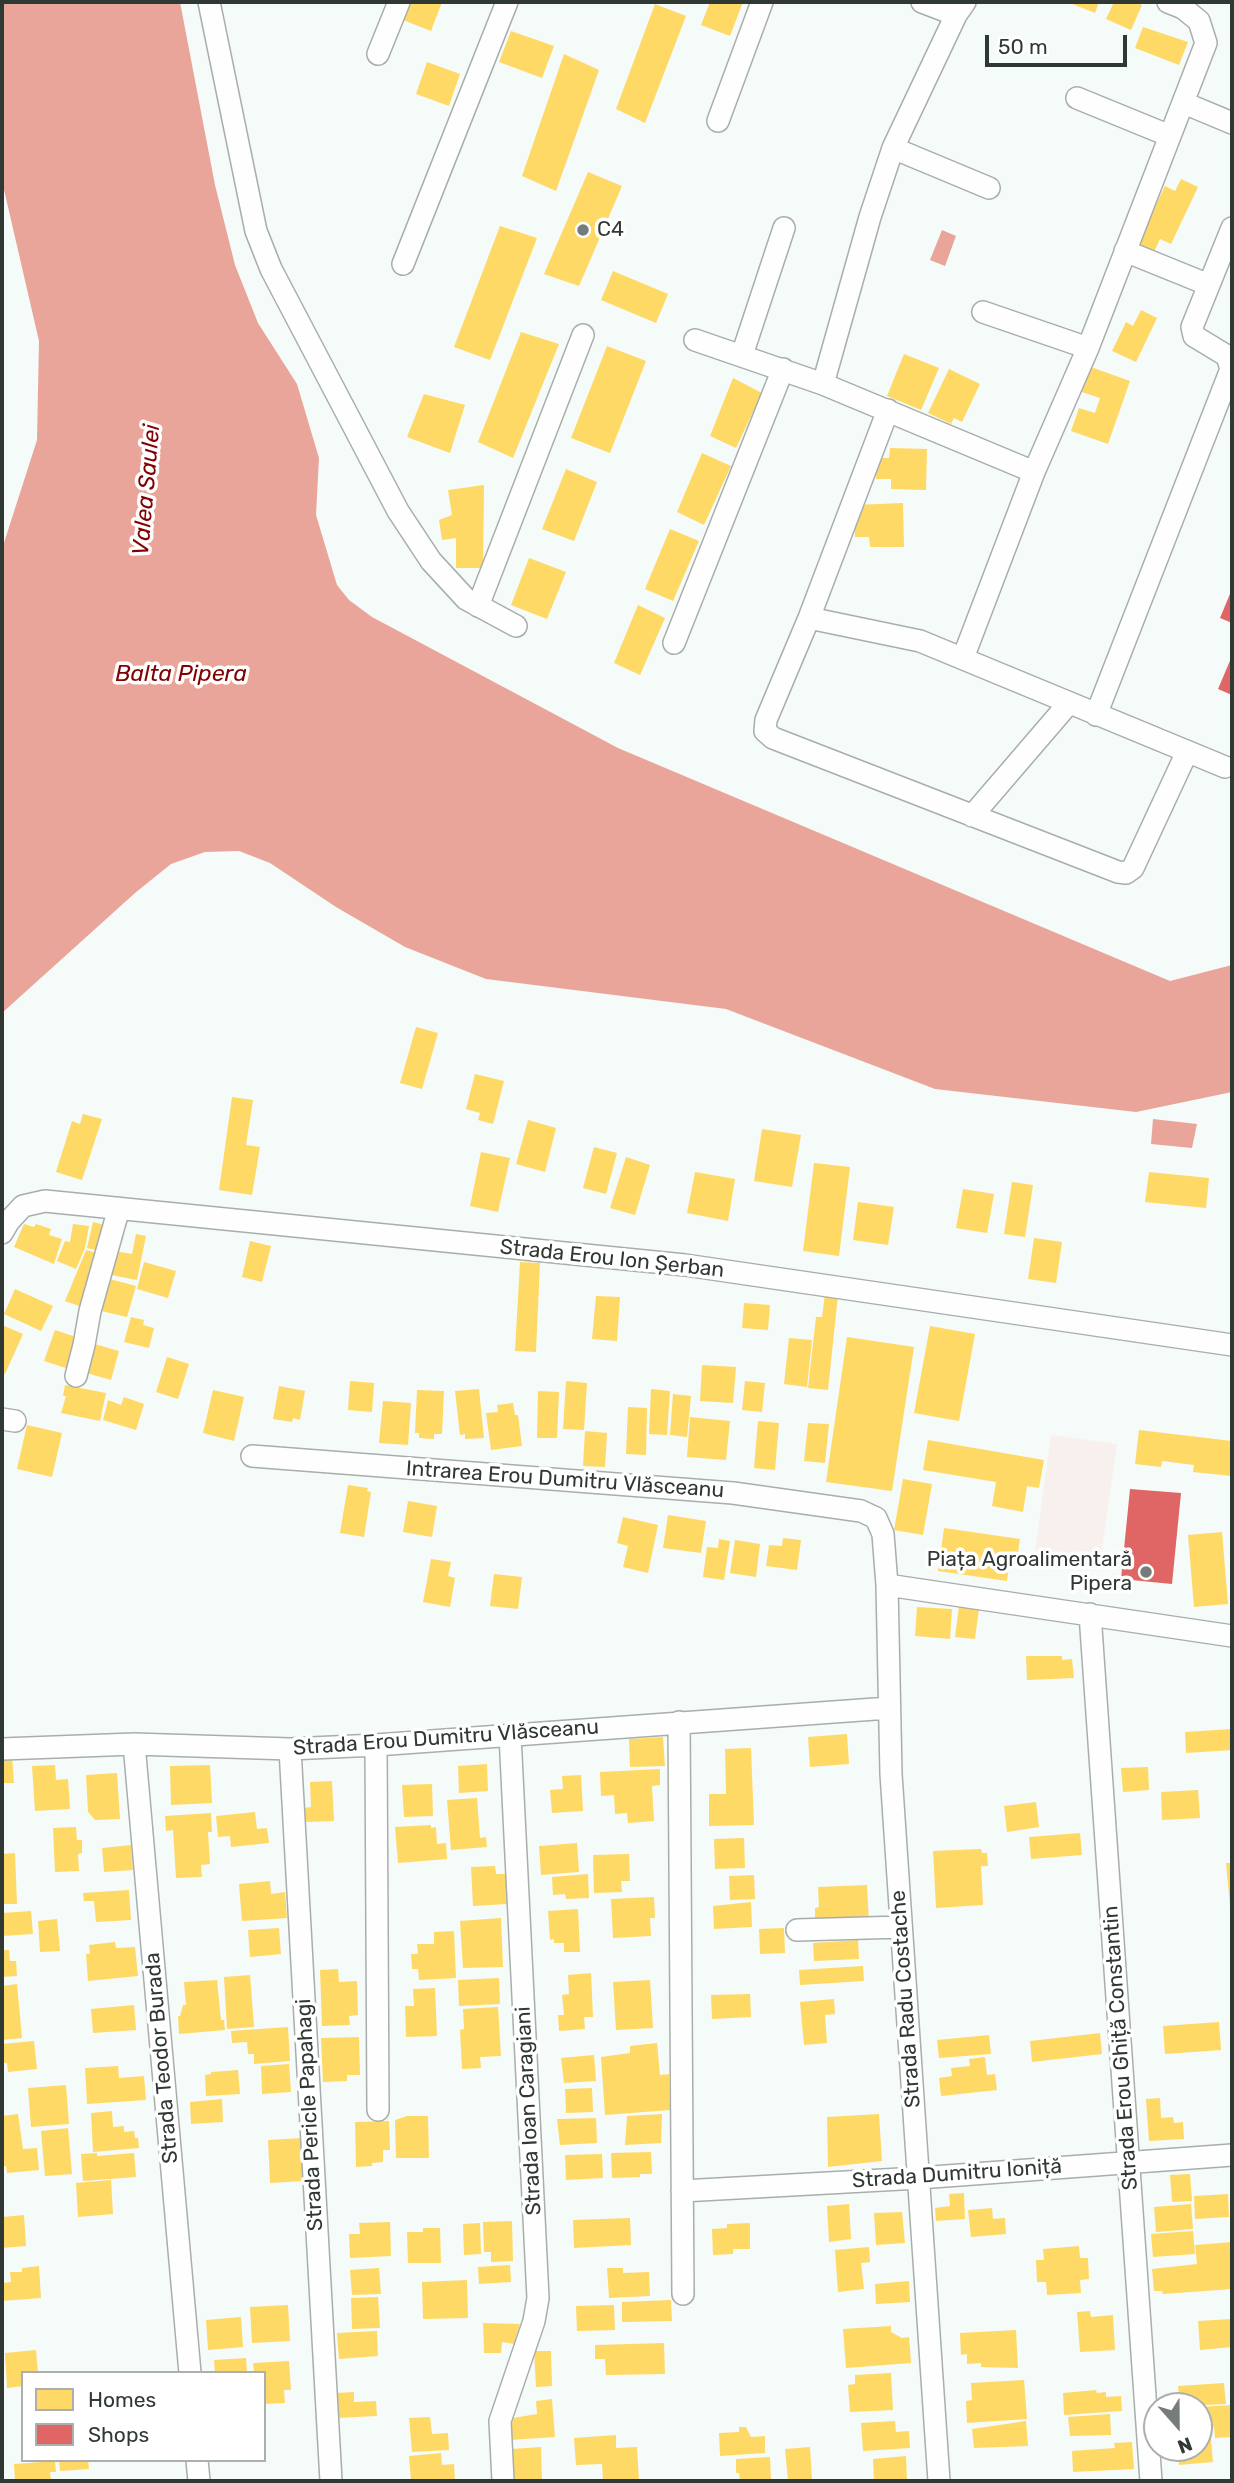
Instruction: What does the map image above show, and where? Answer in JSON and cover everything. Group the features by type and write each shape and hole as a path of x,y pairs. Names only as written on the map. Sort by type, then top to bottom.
{"street":[{"path":"209,2 256,231 271,269 398,511 431,561 466,599 516,626"},
{"path":"378,54 399,2"},
{"path":"403,264 507,2"},
{"path":"718,121 762,2"},
{"path":"823,384 870,216 893,148 960,9 922,2"},
{"path":"963,657 1034,472 1088,348 1206,43 1199,21 1182,8 1168,2"},
{"path":"1077,98 1170,136"},
{"path":"1184,103 1232,123"},
{"path":"893,148 989,188"},
{"path":"742,355 784,228"},
{"path":"1096,715 1231,369 1227,356 1194,336 1192,327 1232,228"},
{"path":"1125,251 1209,285"},
{"path":"983,312 1088,348"},
{"path":"478,606 583,335"},
{"path":"695,340 823,384 1034,472"},
{"path":"674,643 783,369"},
{"path":"888,411 809,618 766,720 765,730 773,738 1126,873 1133,868 1186,752"},
{"path":"809,618 920,641 1226,767"},
{"path":"972,816 1069,703"},
{"name":"Strada Erou Ion Șerban","path":"2,1233 23,1206 45,1201 685,1265 1232,1345"},
{"path":"76,1376 90,1311 118,1208"},
{"name":"Intrarea Erou Dumitru Vlăsceanu","path":"252,1455 733,1493 861,1511 876,1518"},
{"name":"Strada Radu Costache","path":"876,1518 883,1534 887,1585 889,1708 901,1927 939,2481"},
{"path":"887,1585 1232,1636"},
{"name":"Strada Erou Ghiță Constantin","path":"1090,1614 1151,2481"},
{"name":"Strada Erou Dumitru Vlăsceanu","path":"2,1749 134,1744 290,1749 889,1708"},
{"path":"679,1722 683,2294"},
{"name":"Strada Ioan Caragiani","path":"503,2481 500,2421 534,2320 538,2298 510,1735"},
{"name":"Strada Teodor Burada","path":"134,1744 190,2371"},
{"path":"376,1745 378,2110"},
{"name":"Strada Pericle Papahagi","path":"290,1749 331,2481"},
{"path":"797,1930 901,1927"},
{"name":"Strada Dumitru Ioniță","path":"682,2191 919,2178 1232,2155"},
{"path":"197,2462 199,2481"}],"shaded area":[{"path":"1051,1435 1117,1444 1099,1569 1034,1560"}],"water":[{"name":"Balta Pipera","path":"2,2 180,2 215,185 235,265 258,323 297,384 319,458 316,515 337,585 349,600 372,617 618,748 1170,981 1232,965 1232,1092 1136,1112 935,1089 726,1009 486,979 405,947 336,907 270,863 239,851 205,852 171,864 2,1013 2,549 37,440 39,341 2,181"},
{"path":"942,230 956,236 945,266 930,260"},
{"path":"1153,1119 1197,1124 1192,1148 1151,1144"}],"building: Homes":[{"path":"410,2 442,2 431,31 403,20"},
{"path":"710,2 743,2 730,36 701,25"},
{"path":"1067,2 1099,2 1095,13"},
{"path":"1114,2 1135,2 1142,5 1131,30 1106,19"},
{"path":"655,4 686,16 645,123 616,109"},
{"path":"1143,27 1188,42 1179,65 1135,48"},
{"path":"511,31 554,46 542,78 499,62"},
{"path":"564,54 599,70 556,191 522,176"},
{"path":"427,62 460,74 449,106 416,94"},
{"name":"C4","path":"588,172 622,186 579,286 544,274"},
{"path":"1181,179 1198,187 1171,244 1160,239 1153,254 1136,246 1165,186 1175,191"},
{"path":"500,226 537,238 490,360 454,347"},
{"path":"613,271 668,294 656,323 601,300"},
{"path":"1141,310 1157,318 1136,362 1112,351 1126,322 1133,326"},
{"path":"521,332 559,344 513,458 478,442"},
{"path":"607,346 646,361 610,453 571,438"},
{"path":"904,354 939,368 921,410 887,396"},
{"path":"1088,366 1130,381 1108,444 1071,431 1079,408 1095,413 1100,398 1079,391"},
{"path":"949,369 980,384 962,422 954,418 951,424 928,413"},
{"path":"733,378 762,393 736,448 710,436"},
{"path":"424,394 465,405 450,453 407,437"},
{"path":"890,448 927,449 926,490 891,489 891,479 876,479 877,458 889,458"},
{"path":"702,453 731,466 704,525 677,512"},
{"path":"566,469 597,482 574,541 542,529"},
{"path":"484,485 483,568 456,568 456,538 442,540 439,520 452,515 448,490"},
{"path":"903,503 904,547 870,547 869,537 855,537 854,505"},
{"path":"670,529 699,541 673,601 645,589"},
{"path":"529,558 566,572 547,619 511,605"},
{"path":"638,605 665,618 640,675 614,663"},
{"path":"416,1027 438,1033 422,1089 400,1083"},
{"path":"475,1074 504,1081 493,1124 478,1120 480,1113 466,1109"},
{"path":"232,1097 253,1100 246,1145 260,1147 252,1195 219,1190"},
{"path":"83,1114 102,1119 82,1180 56,1172 72,1121 80,1124"},
{"path":"528,1120 556,1128 545,1172 516,1164"},
{"path":"762,1129 801,1135 792,1187 754,1181"},
{"path":"594,1147 617,1153 606,1194 583,1188"},
{"path":"481,1152 510,1158 498,1212 470,1206"},
{"path":"626,1157 650,1165 635,1215 610,1208"},
{"path":"814,1163 850,1167 839,1256 803,1251"},
{"path":"695,1172 735,1179 728,1221 687,1213"},
{"path":"1149,1172 1209,1178 1206,1208 1145,1202"},
{"path":"1012,1182 1033,1185 1025,1237 1004,1234"},
{"path":"963,1189 994,1194 987,1233 956,1228"},
{"path":"858,1202 894,1207 888,1245 853,1240"},
{"path":"93,1222 105,1225 99,1251 87,1248"},
{"path":"24,1224 34,1227 36,1224 51,1229 49,1235 62,1239 54,1264 14,1247"},
{"path":"73,1224 89,1226 85,1248 76,1269 57,1261 65,1241 70,1242"},
{"path":"136,1234 146,1236 137,1280 111,1275 115,1251 132,1254"},
{"path":"1034,1238 1062,1242 1056,1283 1028,1279"},
{"path":"250,1241 271,1246 262,1282 242,1277"},
{"path":"86,1250 97,1253 85,1308 65,1301"},
{"path":"144,1262 176,1271 168,1298 137,1289"},
{"path":"520,1262 540,1263 536,1352 515,1351"},
{"path":"106,1278 136,1286 127,1317 97,1310"},
{"path":"15,1289 53,1306 41,1331 4,1314"},
{"path":"825,1294 838,1295 828,1390 808,1388 816,1317 822,1317"},
{"path":"596,1296 620,1297 617,1341 592,1339"},
{"path":"744,1303 770,1305 768,1330 742,1328"},
{"path":"131,1317 144,1320 143,1325 154,1328 149,1348 124,1342"},
{"path":"2,1325 23,1334 5,1374 2,1373"},
{"path":"930,1326 975,1334 959,1421 914,1413"},
{"path":"55,1330 82,1339 72,1370 44,1361"},
{"path":"847,1337 914,1347 892,1491 826,1482"},
{"path":"789,1338 812,1340 807,1387 784,1384"},
{"path":"91,1343 119,1351 111,1380 83,1372"},
{"path":"167,1357 189,1364 178,1399 156,1392"},
{"path":"702,1365 736,1367 733,1403 700,1401"},
{"path":"350,1381 374,1383 372,1412 348,1410"},
{"path":"566,1381 587,1383 584,1430 563,1429"},
{"path":"745,1381 765,1383 762,1412 742,1410"},
{"path":"65,1385 106,1393 100,1421 61,1413 66,1396 63,1396"},
{"path":"279,1386 305,1391 300,1420 293,1418 292,1422 273,1419"},
{"path":"479,1389 484,1438 465,1439 465,1434 460,1435 455,1391"},
{"path":"651,1389 670,1391 667,1435 649,1434"},
{"path":"213,1390 244,1397 234,1441 203,1433"},
{"path":"417,1390 444,1391 442,1434 434,1434 434,1439 419,1438 419,1433 415,1433"},
{"path":"538,1391 559,1392 557,1438 537,1438"},
{"path":"673,1394 691,1396 687,1437 670,1435"},
{"path":"124,1397 144,1404 136,1430 103,1420 108,1400 121,1405"},
{"path":"383,1401 411,1403 408,1445 379,1443"},
{"path":"513,1403 515,1415 518,1415 522,1446 491,1450 486,1413 498,1412 497,1405"},
{"path":"628,1407 647,1408 646,1455 626,1454"},
{"path":"690,1417 730,1421 726,1460 687,1457"},
{"path":"758,1421 779,1423 775,1470 754,1468"},
{"path":"808,1423 829,1424 825,1463 804,1461"},
{"path":"27,1425 62,1433 52,1477 17,1469"},
{"path":"1139,1430 1232,1441 1232,1476 1193,1472 1194,1465 1162,1461 1161,1467 1135,1464"},
{"path":"585,1431 607,1433 605,1467 583,1466"},
{"path":"928,1440 1044,1460 1039,1488 1027,1486 1023,1512 992,1506 996,1482 923,1470"},
{"path":"903,1479 932,1484 923,1535 894,1530"},
{"path":"348,1485 368,1488 367,1491 371,1492 364,1537 340,1533"},
{"path":"408,1501 437,1506 432,1537 403,1532"},
{"path":"668,1515 706,1521 701,1553 663,1548"},
{"path":"623,1517 658,1525 648,1573 623,1567 628,1546 617,1543"},
{"path":"944,1528 1020,1539 1017,1559 1010,1558 1007,1581 938,1571"},
{"path":"1222,1532 1228,1604 1194,1607 1188,1535"},
{"path":"783,1538 801,1540 797,1570 766,1566 769,1545 782,1546"},
{"path":"719,1539 730,1541 724,1580 703,1577 707,1547 718,1548"},
{"path":"735,1540 760,1544 756,1577 730,1573"},
{"path":"431,1559 451,1562 448,1576 455,1578 450,1607 423,1602"},
{"path":"494,1574 522,1577 518,1609 490,1606"},
{"path":"959,1606 979,1608 975,1639 955,1637"},
{"path":"917,1607 952,1609 950,1639 915,1636"},
{"path":"1026,1656 1062,1656 1062,1660 1072,1659 1074,1678 1027,1680"},
{"path":"1232,1729 1232,1750 1186,1753 1185,1732"},
{"path":"847,1734 849,1764 810,1767 808,1737"},
{"path":"663,1737 665,1766 630,1767 629,1739"},
{"path":"751,1748 754,1825 709,1826 709,1794 726,1794 725,1749"},
{"path":"12,1756 14,1783 2,1783 2,1757"},
{"path":"487,1764 488,1791 459,1793 458,1766"},
{"path":"55,1765 56,1780 68,1779 70,1809 35,1811 32,1766"},
{"path":"210,1765 212,1803 171,1805 170,1766"},
{"path":"1148,1767 1149,1790 1123,1792 1121,1768"},
{"path":"660,1769 660,1785 652,1786 654,1821 628,1823 627,1813 615,1814 614,1795 601,1796 600,1772"},
{"path":"117,1773 120,1819 95,1820 88,1812 86,1775"},
{"path":"581,1775 583,1811 552,1813 550,1790 563,1789 562,1776"},
{"path":"332,1781 334,1821 305,1822 304,1808 311,1807 310,1782"},
{"path":"432,1784 433,1816 404,1817 402,1785"},
{"path":"1198,1790 1200,1818 1162,1820 1161,1792"},
{"path":"477,1798 480,1838 486,1837 487,1847 451,1850 447,1800"},
{"path":"1036,1802 1039,1827 1007,1832 1004,1806"},
{"path":"255,1812 257,1829 267,1828 269,1843 231,1847 230,1836 218,1837 216,1816"},
{"path":"211,1813 212,1832 208,1832 210,1864 201,1865 202,1877 176,1878 173,1830 166,1831 165,1816"},
{"path":"431,1825 431,1828 436,1827 437,1844 446,1843 447,1859 398,1863 395,1827"},
{"path":"76,1827 77,1840 82,1840 82,1853 78,1854 79,1871 55,1872 53,1828"},
{"path":"1080,1833 1082,1855 1031,1859 1029,1837"},
{"path":"744,1838 745,1868 715,1869 714,1839"},
{"path":"577,1843 579,1872 541,1875 539,1846"},
{"path":"131,1845 133,1870 104,1872 102,1848"},
{"path":"981,1849 982,1853 987,1853 988,1866 981,1866 983,1905 936,1908 933,1851"},
{"path":"15,1853 17,1904 2,1904 2,1854"},
{"path":"629,1854 630,1881 621,1881 622,1892 594,1893 593,1855"},
{"path":"1226,1863 1232,1863 1232,1906 1230,1906"},
{"path":"495,1866 496,1874 506,1874 507,1904 473,1906 471,1867"},
{"path":"588,1874 589,1898 566,1899 565,1894 553,1895 552,1877"},
{"path":"754,1875 755,1899 730,1900 729,1876"},
{"path":"270,1881 271,1894 285,1892 287,1918 242,1921 239,1884"},
{"path":"867,1885 869,1923 815,1922 815,1908 819,1907 818,1887"},
{"path":"129,1890 131,1920 96,1922 94,1901 84,1901 83,1893"},
{"path":"654,1897 655,1918 650,1918 651,1936 613,1938 611,1899"},
{"path":"751,1902 752,1927 714,1929 713,1906"},
{"path":"578,1909 580,1952 564,1952 564,1943 550,1940 548,1911"},
{"path":"31,1911 33,1934 2,1936 2,1913"},
{"path":"501,1918 503,1967 463,1968 460,1921"},
{"path":"57,1919 60,1951 40,1952 38,1921"},
{"path":"279,1928 281,1954 250,1957 248,1930"},
{"path":"784,1928 785,1953 760,1954 759,1929"},
{"path":"454,1931 456,1978 419,1980 418,1969 412,1969 411,1954 418,1954 417,1944 434,1944 434,1932"},
{"path":"858,1940 859,1959 814,1961 813,1943"},
{"path":"115,1942 116,1948 135,1947 138,1976 88,1981 86,1954 90,1954 89,1945"},
{"path":"2,1950 9,1950 10,1961 16,1961 17,1976 2,1977"},
{"path":"863,1966 864,1981 800,1985 799,1970"},
{"path":"338,1969 339,1982 357,1981 358,2015 349,2016 350,2025 322,2026 320,1970"},
{"path":"591,1973 593,2017 584,2017 585,2029 559,2031 558,2015 564,2015 562,1995 569,1994 568,1975"},
{"path":"250,1975 254,2027 227,2029 224,1977"},
{"path":"499,1978 500,2004 459,2006 458,1980"},
{"path":"217,1980 221,2020 224,2020 225,2030 179,2034 178,2016 183,2005 186,2005 184,1982"},
{"path":"650,1980 653,2028 616,2030 613,1982"},
{"path":"17,1984 22,2038 2,2040 2,1986"},
{"path":"435,1988 437,2036 406,2037 405,2006 414,2006 413,1989"},
{"path":"750,1994 751,2017 712,2019 711,1995"},
{"path":"834,1999 835,2014 825,2015 827,2043 804,2045 800,2002"},
{"path":"134,2005 136,2030 93,2033 91,2009"},
{"path":"498,2007 501,2056 480,2057 481,2068 462,2069 460,2030 464,2029 463,2009"},
{"path":"1219,2022 1221,2050 1165,2054 1163,2026"},
{"path":"288,2027 290,2061 254,2064 254,2054 248,2054 247,2042 232,2043 231,2031"},
{"path":"1100,2033 1102,2054 1032,2062 1030,2041"},
{"path":"989,2035 991,2054 939,2058 937,2040"},
{"path":"359,2037 360,2075 347,2075 347,2081 323,2082 321,2038"},
{"path":"34,2041 37,2069 8,2072 7,2063 2,2063 2,2044"},
{"path":"657,2043 660,2075 669,2074 670,2110 605,2115 601,2057 630,2053 630,2046"},
{"path":"594,2055 596,2081 564,2083 561,2058"},
{"path":"985,2057 987,2075 995,2074 997,2090 941,2096 939,2078 952,2076 951,2068 970,2066 969,2059"},
{"path":"289,2064 291,2092 262,2094 261,2066"},
{"path":"118,2066 119,2078 144,2076 146,2100 87,2104 85,2068"},
{"path":"238,2070 240,2094 206,2096 205,2075"},
{"path":"66,2085 69,2124 31,2127 28,2088"},
{"path":"592,2088 593,2112 566,2113 565,2089"},
{"path":"1160,2098 1161,2118 1173,2117 1174,2123 1183,2122 1184,2139 1149,2141 1146,2099"},
{"path":"222,2099 223,2122 191,2124 190,2102"},
{"path":"112,2111 113,2127 124,2126 124,2132 134,2131 139,2148 93,2152 91,2113"},
{"path":"18,2114 23,2149 37,2148 39,2170 7,2173 6,2166 2,2166 2,2116"},
{"path":"662,2114 661,2143 625,2145 627,2116"},
{"path":"879,2114 882,2161 828,2167 827,2117"},
{"path":"407,2116 428,2116 429,2158 396,2158 395,2120"},
{"path":"596,2118 597,2143 560,2145 557,2119"},
{"path":"389,2121 390,2150 383,2150 383,2162 356,2167 355,2122"},
{"path":"68,2128 72,2174 45,2176 41,2131"},
{"path":"303,2138 304,2153 301,2153 304,2181 270,2183 268,2140"},
{"path":"651,2152 652,2174 612,2178 611,2153"},
{"path":"97,2153 97,2156 134,2153 136,2177 83,2181 81,2154"},
{"path":"602,2154 603,2178 566,2180 565,2155"},
{"path":"1190,2174 1192,2201 1172,2202 1170,2175"},
{"path":"111,2180 113,2214 78,2217 76,2183"},
{"path":"964,2193 965,2219 936,2221 935,2208 950,2206 949,2194"},
{"path":"1228,2194 1229,2217 1195,2219 1194,2196"},
{"path":"849,2204 851,2239 829,2242 827,2206"},
{"path":"1191,2204 1193,2229 1156,2232 1154,2207"},
{"path":"992,2208 993,2219 1005,2218 1006,2234 971,2237 968,2210"},
{"path":"902,2212 905,2243 876,2245 874,2213"},
{"path":"24,2215 26,2246 2,2248 2,2217"},
{"path":"630,2218 631,2245 574,2248 573,2220"},
{"path":"512,2221 513,2261 491,2262 491,2252 484,2252 483,2222"},
{"path":"390,2222 391,2256 350,2258 349,2234 360,2234 359,2223"},
{"path":"480,2223 481,2254 464,2255 463,2224"},
{"path":"750,2223 750,2249 733,2249 733,2254 713,2255 712,2229 727,2228 727,2224"},
{"path":"423,2228 440,2228 441,2263 408,2263 407,2232 423,2232"},
{"path":"1193,2231 1195,2254 1153,2257 1151,2234"},
{"path":"1232,2242 1232,2289 1163,2294 1162,2291 1154,2291 1152,2269 1197,2264 1195,2245"},
{"path":"1079,2246 1080,2258 1088,2258 1089,2279 1080,2280 1081,2293 1047,2295 1046,2282 1037,2282 1036,2260 1044,2260 1043,2249"},
{"path":"869,2247 870,2262 861,2263 864,2289 838,2292 835,2250"},
{"path":"510,2265 511,2282 479,2284 478,2267"},
{"path":"39,2266 41,2298 2,2301 2,2283 11,2282 10,2272 22,2272 22,2268"},
{"path":"379,2268 381,2294 352,2295 350,2270"},
{"path":"607,2268 623,2268 623,2273 649,2272 650,2296 609,2298"},
{"path":"467,2280 468,2318 423,2319 422,2282"},
{"path":"909,2281 910,2302 876,2304 875,2284"},
{"path":"378,2297 380,2328 352,2329 351,2298"},
{"path":"671,2300 672,2321 622,2322 622,2302"},
{"path":"288,2305 290,2341 252,2343 250,2307"},
{"path":"614,2305 615,2330 577,2331 576,2306"},
{"path":"1090,2311 1091,2317 1113,2315 1115,2350 1080,2352 1077,2312"},
{"path":"241,2317 243,2347 208,2350 206,2320"},
{"path":"1232,2319 1232,2347 1200,2350 1198,2321"},
{"path":"483,2323 520,2324 514,2344 502,2342 501,2353 484,2353"},
{"path":"891,2326 891,2332 902,2338 909,2337 911,2363 846,2368 843,2329"},
{"path":"1016,2330 1018,2368 967,2364 967,2354 961,2355 960,2333"},
{"path":"377,2331 378,2356 339,2359 337,2333"},
{"path":"664,2343 665,2374 606,2375 605,2359 595,2359 595,2345"},
{"path":"36,2350 38,2371 21,2371 21,2386 7,2388 5,2353"},
{"path":"534,2351 551,2351 552,2386 536,2387"},
{"path":"246,2358 247,2371 215,2371 214,2360"},
{"path":"289,2361 291,2390 284,2390 285,2403 266,2404 266,2371 254,2371 253,2363"},
{"path":"891,2373 893,2410 850,2412 848,2385 855,2384 855,2375"},
{"path":"1024,2380 1027,2419 967,2423 966,2401 972,2400 971,2383"},
{"path":"1224,2383 1226,2404 1213,2405 1213,2392 1179,2392 1178,2386"},
{"path":"1096,2390 1097,2393 1106,2392 1106,2397 1121,2396 1122,2411 1064,2415 1063,2393"},
{"path":"354,2392 354,2402 376,2401 377,2416 337,2418 336,2393"},
{"path":"552,2399 555,2437 509,2440 513,2418 537,2414 536,2401"},
{"path":"1232,2405 1232,2437 1215,2438 1213,2406"},
{"path":"1110,2414 1111,2435 1070,2436 1068,2417"},
{"path":"430,2417 432,2434 448,2433 449,2450 412,2452 409,2418"},
{"path":"895,2421 896,2432 909,2431 910,2448 863,2451 861,2423"},
{"path":"1026,2421 1028,2446 974,2448 972,2429"},
{"path":"739,2427 746,2427 751,2437 765,2436 765,2453 720,2456 719,2433 739,2432"},
{"path":"616,2435 616,2448 637,2447 639,2481 603,2481 602,2464 576,2465 574,2438"},
{"path":"1132,2442 1134,2469 1073,2472 1072,2451 1115,2448 1114,2443"},
{"path":"541,2447 542,2481 513,2479 511,2449"},
{"path":"810,2447 812,2480 788,2481 785,2449"},
{"path":"441,2453 442,2465 454,2464 455,2481 411,2481 409,2456"},
{"path":"906,2456 907,2481 874,2481 873,2459"},
{"path":"770,2457 771,2481 740,2481 739,2473 736,2473 736,2459"},
{"path":"55,2462 56,2472 50,2472 51,2481 15,2481 14,2464"},
{"path":"59,2462 88,2462 89,2469 60,2471"},
{"path":"1179,2462 1213,2462 1179,2465"}],"building: Shops":[{"path":"1232,589 1232,623 1220,618"},
{"path":"1232,656 1232,695 1218,689"},
{"path":"1130,1489 1181,1493 1172,1584 1121,1579"}],"place":[{"name":"C4","path":"583,230"},
{"name":"Piața Agroalimentară Pipera","path":"1146,1572"}],"water label":[{"name":"Valea Saulei","path":"147,490"}]}
